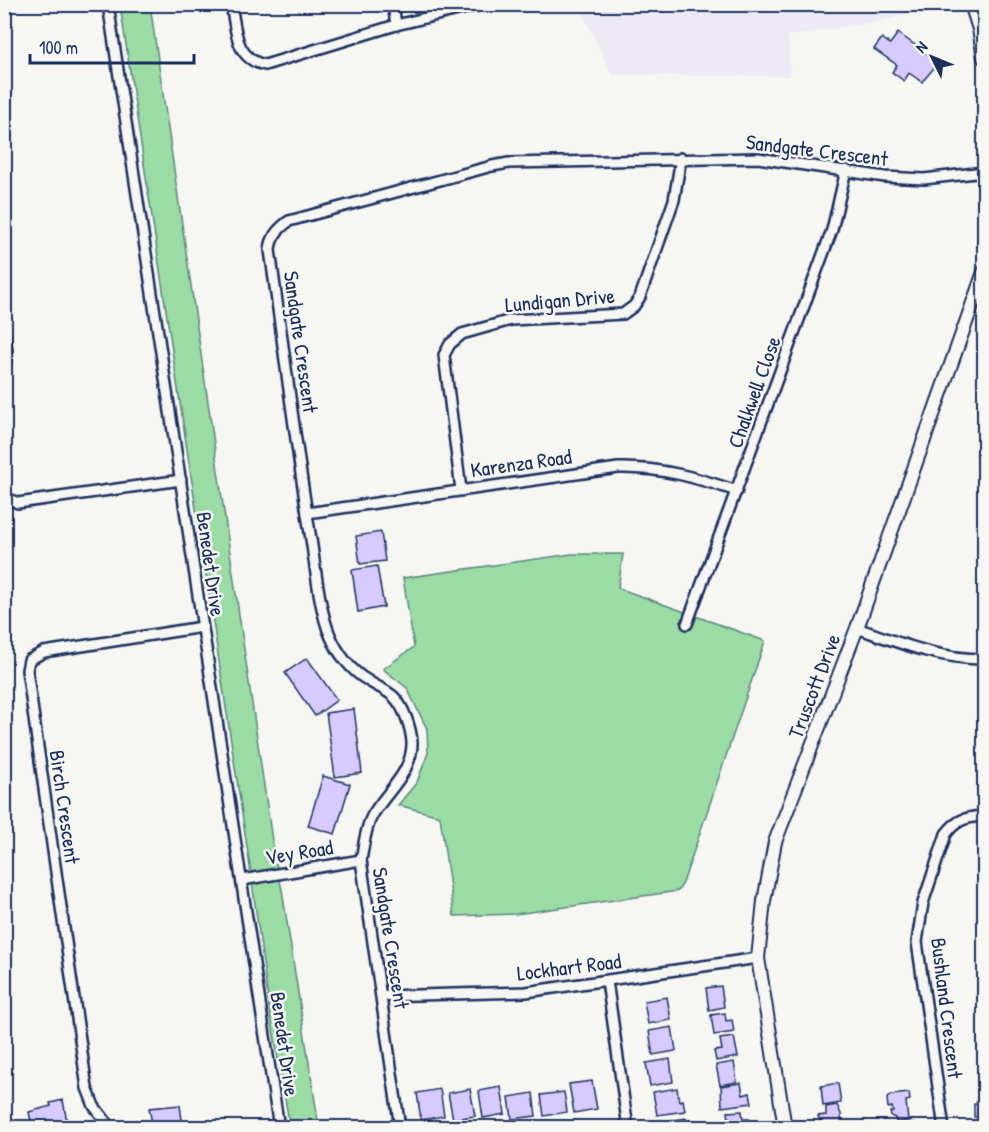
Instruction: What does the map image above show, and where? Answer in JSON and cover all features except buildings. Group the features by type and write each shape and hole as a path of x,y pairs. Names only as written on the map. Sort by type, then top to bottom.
{"street":[{"name":"Benedet Drive","path":"108,4 279,1128"},
{"path":"231,4 237,40 243,52 254,63 265,65 396,25 483,4"},
{"path":"393,4 396,25"},
{"path":"499,4 533,4"},
{"path":"972,9 979,29 984,58"},
{"name":"Lundigan Drive","path":"461,490 444,355 450,344 462,334 512,320 623,314 634,306 640,297 674,200 681,158"},
{"name":"Sandgate Crescent","path":"400,1128 361,860 371,819 405,772 412,755 412,739 407,720 394,696 363,678 342,655 329,634 307,513 270,250 271,240 289,221 492,165 509,163 758,158 885,177 924,179 984,172"},
{"name":"Chalkwell Close","path":"687,624 832,230 846,170"},
{"name":"Truscott Drive","path":"785,1128 759,958 764,901 775,842 857,628 984,272"},
{"path":"4,333 7,351 4,373"},
{"name":"Karenza Road","path":"307,513 618,468 641,468 687,475 737,491"},
{"path":"4,497 18,502 181,480"},
{"name":"Birch Crescent","path":"111,1128 94,1106 87,1088 27,670 29,660 44,652 202,627"},
{"path":"857,628 928,653 984,659"},
{"name":"Bushland Crescent","path":"944,1128 917,942 923,903 946,834 960,820 984,816"},
{"name":"Vey Road","path":"242,879 361,860"},
{"name":"Lockhart Road","path":"382,996 526,992 759,958"},
{"path":"607,981 628,1128"}],"shaded area":[{"path":"579,5 940,5 886,20 788,36 790,76 612,75"}],"green space":[{"path":"120,5 150,5 274,854 282,890 319,1127 290,1127 270,1013"},
{"path":"572,554 623,554 618,588 765,641 683,883 678,891 516,914 454,916 440,816 398,805 417,782 428,753 427,729 407,688 383,669 414,647 403,578"}]}
